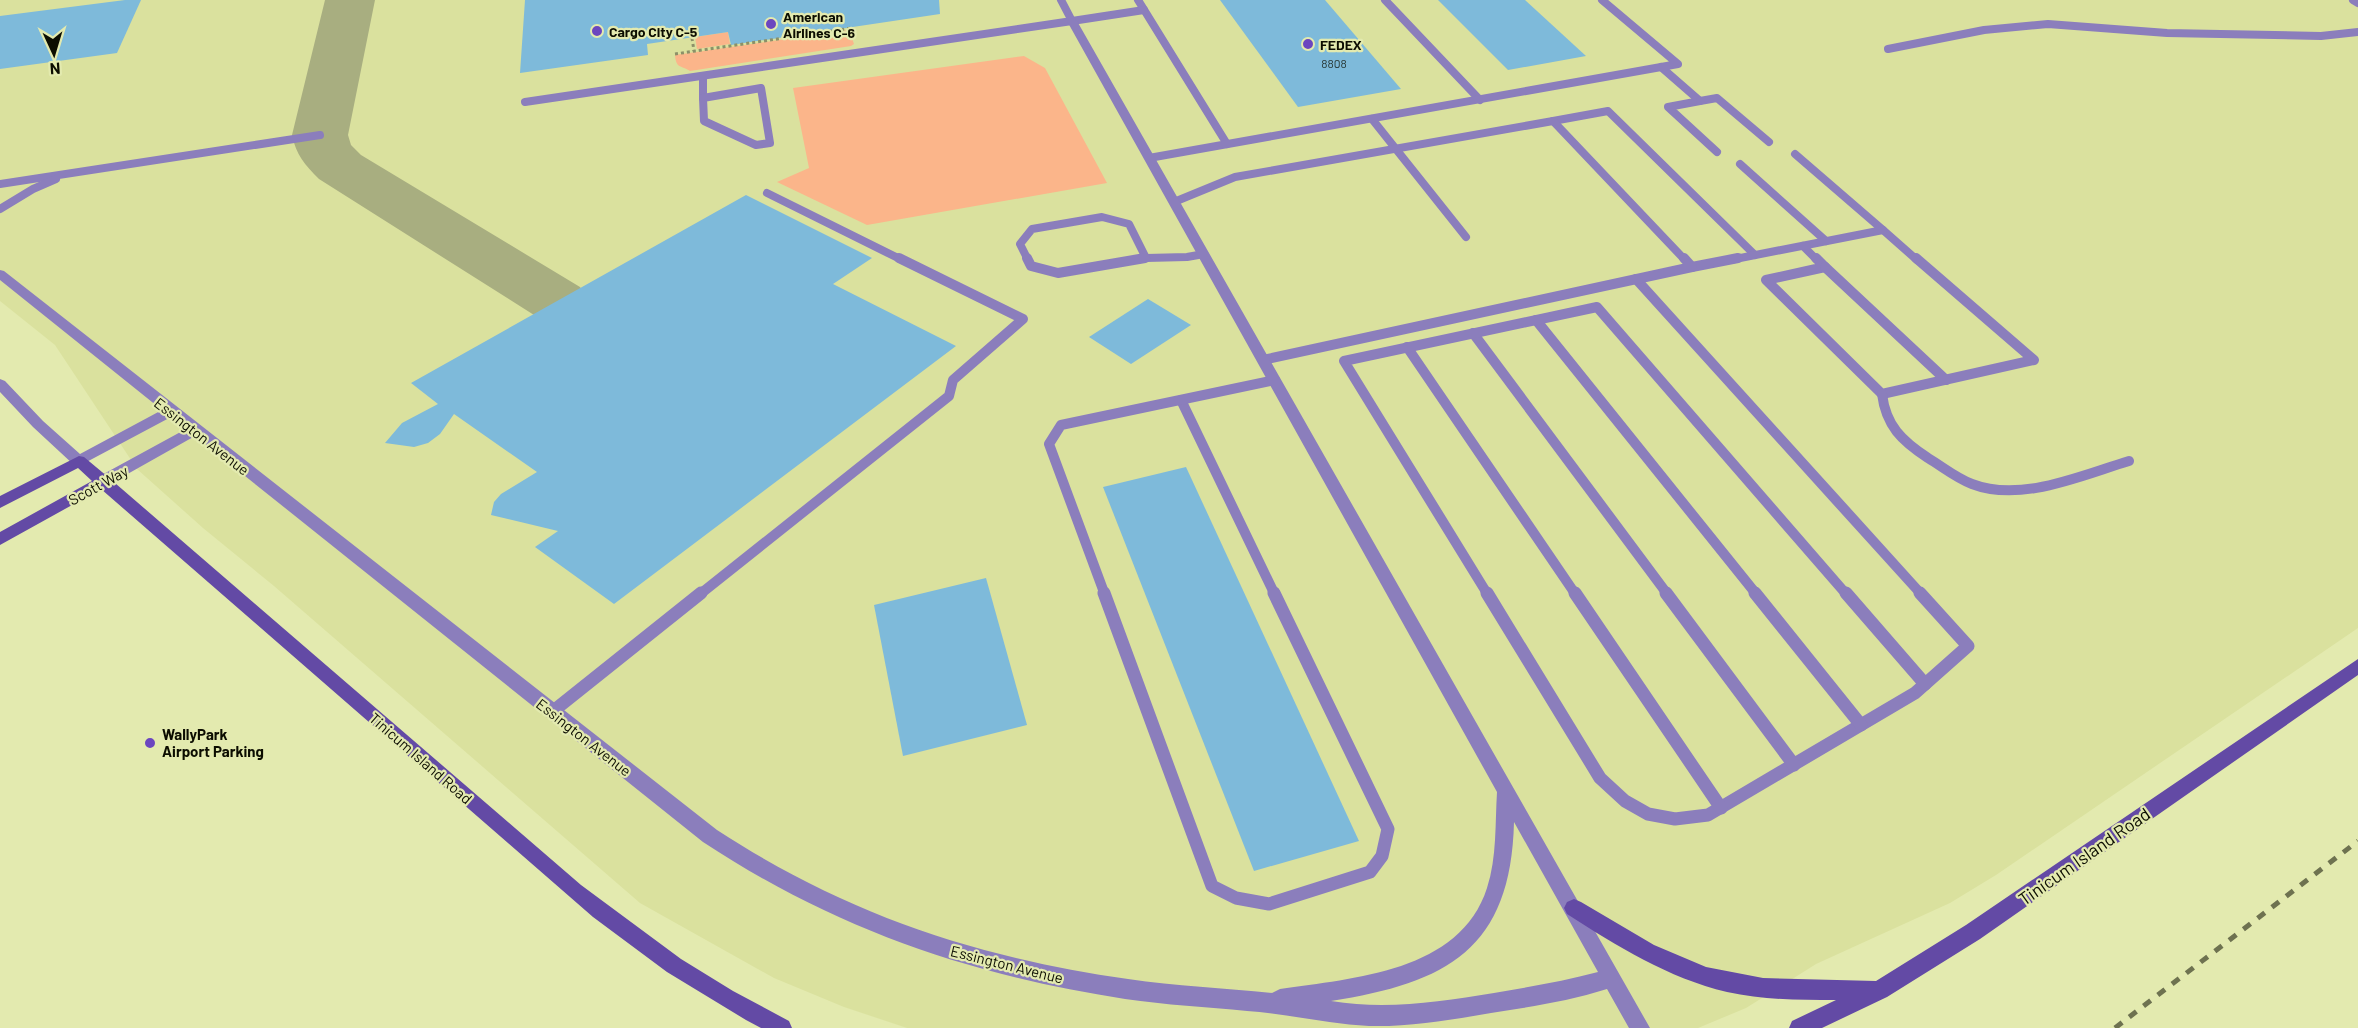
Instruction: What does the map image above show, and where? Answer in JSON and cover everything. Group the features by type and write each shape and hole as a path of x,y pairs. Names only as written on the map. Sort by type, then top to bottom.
{"street":[{"path":"1072,21 1640,1028"},
{"name":"Essington Avenue","path":"0,274 552,712 744,861 827,905 937,947 1001,965 1109,987 1210,999 1262,1002"},
{"path":"0,384 38,424 79,461"},
{"name":"Scott Way","path":"0,503 171,411"},
{"name":"Scott Way","path":"0,539 195,430"},
{"name":"Tinicum Island Road","path":"79,461 590,904 691,979 782,1028"},
{"name":"Tinicum Island Road","path":"1799,1028 1880,990 2012,906 2358,666"},
{"path":"1262,1002 1365,986 1392,979 1441,959 1460,945 1477,928 1488,911 1496,891 1503,851 1506,791"},
{"path":"1574,908 1664,960 1727,982 1794,990 1880,990"},
{"path":"1262,1002 1388,1016 1454,1010 1542,996 1612,978"}],"lane":[{"path":"1060,0 1072,21"},
{"path":"1138,0 1227,144"},
{"path":"1385,0 1480,100"},
{"path":"1149,158 1678,64 1602,0"},
{"path":"2353,0 2358,3"},
{"path":"525,102 1144,10"},
{"path":"1888,49 1984,30 2048,24 2167,33 2321,36 2358,32"},
{"path":"1661,67 1700,101"},
{"path":"703,76 704,121 756,145 770,143 761,88 704,98"},
{"path":"1717,152 1668,107 1716,98 1769,142"},
{"path":"1174,202 1235,177 1608,111 1755,255"},
{"path":"1372,119 1466,237"},
{"path":"1553,121 1692,267"},
{"path":"0,183 320,135"},
{"path":"1795,154 2034,360 1882,394"},
{"path":"1740,164 1826,242"},
{"path":"0,209 33,189 73,172"},
{"path":"552,712 949,396 952,380 1023,319 767,193"},
{"path":"1146,258 1130,224 1102,217 1032,229 1020,244 1031,266 1058,273 1146,258 1187,257 1204,254"},
{"path":"1263,360 1692,267 1884,230"},
{"path":"1803,246 1946,380"},
{"path":"1825,267 1766,280 1882,394 1883,410 1903,442 1974,485 1991,490 2015,491 2129,461"},
{"path":"1636,279 1968,646 1925,684 1861,725 1708,815 1682,821 1648,814 1621,799 1600,777 1344,361 1597,307 1925,684"},
{"path":"1536,320 1861,725"},
{"path":"1473,333 1794,765"},
{"path":"1407,347 1721,808"},
{"path":"1180,400 1388,829 1382,856 1370,872 1269,904 1236,898 1212,886 1049,444 1061,425 1275,380"}],"path":[{"path":"675,54 852,28 855,37"},
{"path":"692,38 694,51"}],"shaded area":[{"path":"0,0 2358,0 2358,628 1996,875 1950,903 1816,964 1746,1008 1698,1028 907,1028 844,1007 774,978 640,903 137,469 55,345 0,301"},
{"path":"849,30 854,44 851,46 690,71 676,63 675,55"},
{"path":"728,32 730,44 697,49 695,37"},
{"path":"1024,56 1045,68 1107,183 867,225 777,182 809,168 793,88"}],"building":[{"path":"125,0 141,0 117,53 0,69 0,16"},
{"path":"525,0 939,0 940,14 731,45 728,32 647,44 648,55 520,73"},
{"name":"FEDEX","path":"1220,0 1325,0 1401,89 1298,107"},
{"path":"1438,0 1525,0 1586,56 1508,70"},
{"path":"746,195 872,258 833,284 956,346 614,604 535,547 558,531 491,515 494,502 501,494 537,472 454,414 440,434 428,443 414,447 385,443 402,423 438,404 411,383"},
{"path":"1148,299 1191,325 1131,364 1089,337"},
{"path":"1186,467 1359,841 1254,871 1103,487"},
{"path":"986,578 1027,725 903,756 874,605"}],"taxiway":[{"path":"350,0 320,135 324,151 340,167 557,301"}],"railway":[{"path":"2115,1028 2358,841"}],"place":[{"name":"American Airlines C-6","path":"771,24"},
{"name":"Cargo City C-5","path":"597,31"},
{"name":"FEDEX","path":"1308,44"},
{"name":"WallyPark Airport Parking","path":"150,743"}]}
